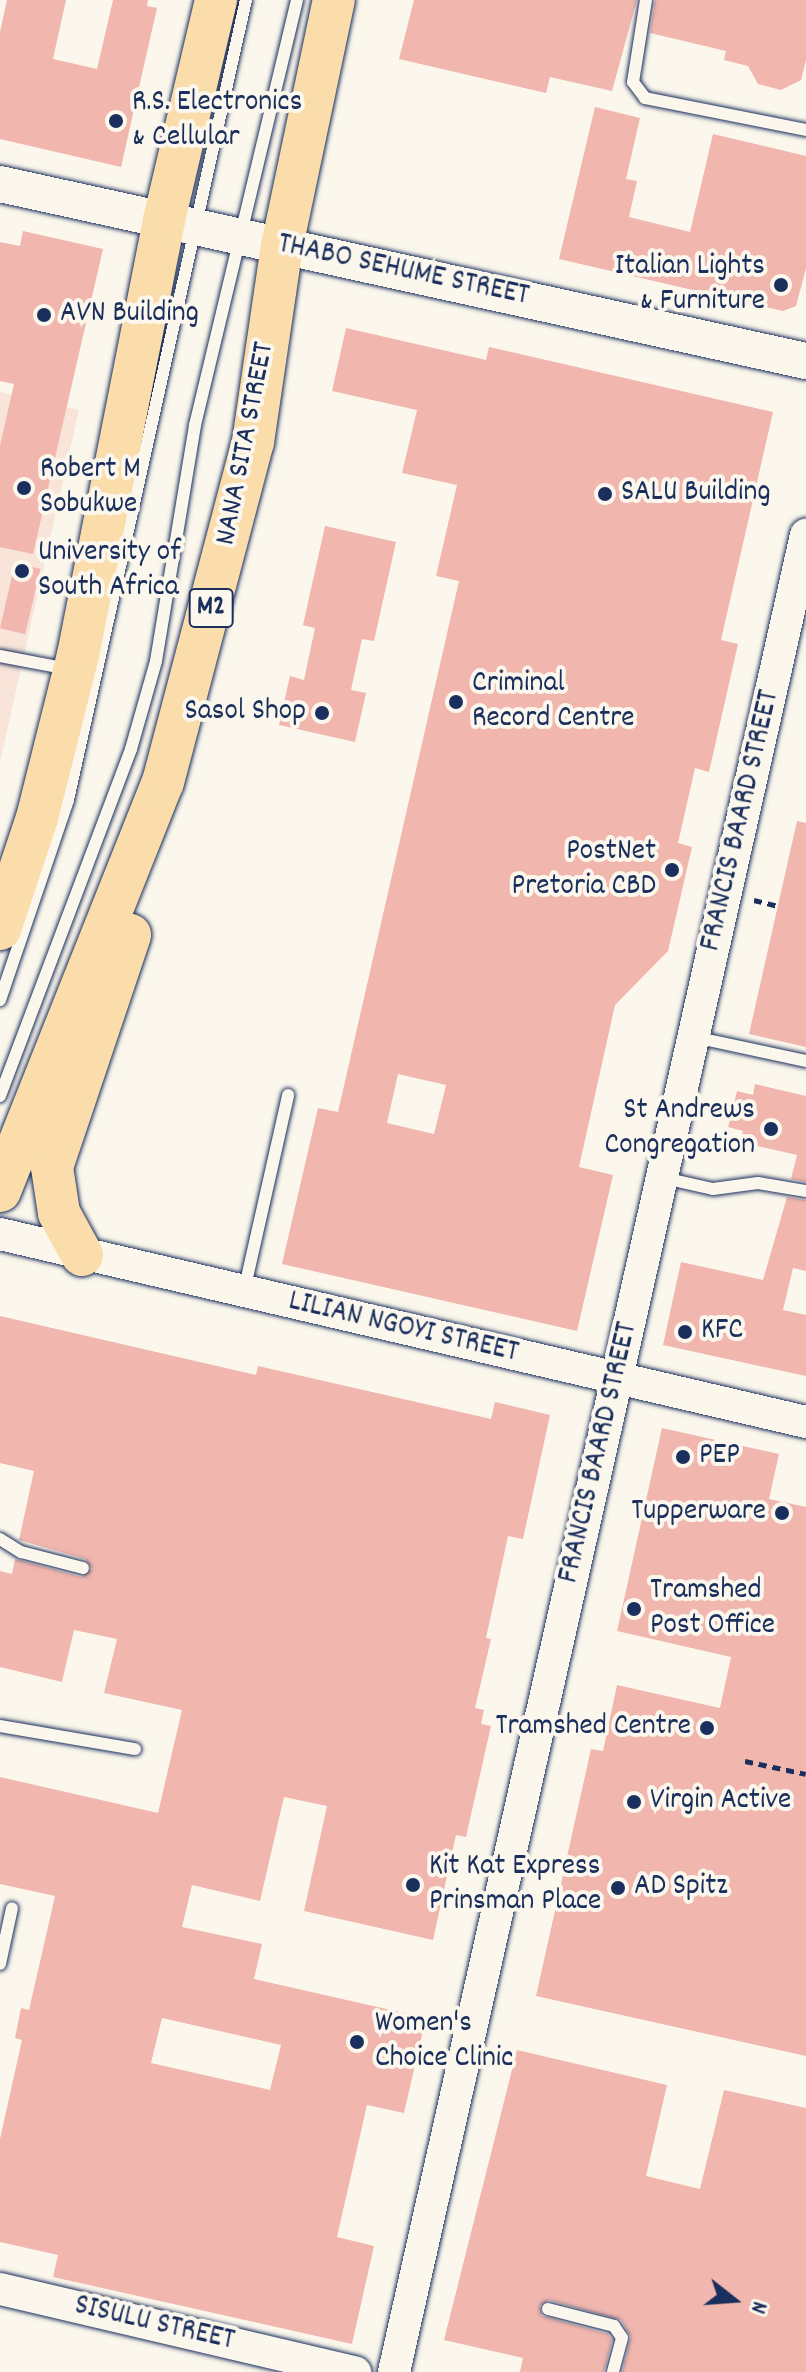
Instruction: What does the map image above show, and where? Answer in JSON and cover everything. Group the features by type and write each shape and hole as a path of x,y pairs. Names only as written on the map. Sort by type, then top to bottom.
{"main road":[{"path":"0,929 37,818 75,670 179,223 216,0"},
{"name":"NANA SITA STREET","path":"0,1191 163,782 253,442 282,246 334,0"},
{"name":"THABO SEHUME STREET","path":"0,184 806,361"},
{"path":"82,1255 59,1213 52,1167 125,953 163,782"}],"street":[{"name":"FRANCIS BAARD STREET","path":"394,2372 806,535"},
{"name":"LILIAN NGOYI STREET","path":"0,1234 806,1422"},
{"name":"SISULU STREET","path":"0,2289 355,2372"}],"lane":[{"path":"0,1000 68,800 179,223 246,0"},
{"path":"0,1096 143,709 168,600 195,425 297,0"},
{"path":"646,0 633,82 645,98 806,130"},
{"path":"0,656 75,670"},
{"path":"694,1037 806,1061"},
{"path":"244,1292 288,1095"},
{"path":"662,1178 713,1189 758,1183 806,1191"},
{"path":"0,1539 21,1552 83,1568"},
{"path":"0,1726 135,1749"},
{"path":"1,1957 12,1908"},
{"path":"548,2309 614,2326 622,2338 613,2372"}],"path":[{"path":"745,1761 806,1774"}],"shaded area":[{"name":"University of South Africa","path":"0,392 79,410 0,762"}],"building":[{"path":"7,0 66,0 53,59 97,69 113,0 148,0 147,6 157,8 121,167 0,139 0,32"},
{"path":"414,0 637,0 612,91 550,77 546,93 399,59"},
{"path":"655,0 806,0 806,60 801,80 781,90 758,84 748,66 724,60 726,51 650,33"},
{"path":"595,107 640,118 626,179 637,181 629,217 690,232 713,134 806,156 806,268 796,306 783,311 559,259"},
{"name":"AVN Building","path":"23,231 103,249 33,554 0,547 0,446 14,384 0,381 0,242 20,246"},
{"path":"346,328 486,360 489,347 773,412 721,640 738,644 709,772 695,768 678,843 692,847 668,951 615,1005 579,1167 613,1175 577,1331 282,1264 318,1108 338,1112 459,581 436,576 457,485 402,473 417,410 332,391","holes":["398,1074 446,1085 434,1134 387,1123"]},
{"path":"325,526 396,542 374,641 362,639 351,690 366,693 355,742 279,725 290,676 304,680 315,628 303,625"},
{"path":"15,563 40,569 25,634 0,628"},
{"path":"797,821 806,823 806,1047 749,1034"},
{"name":"St Andrews Congregation","path":"755,1084 806,1096 806,1182 791,1179 797,1155 740,1142 743,1131 728,1127 737,1091 753,1095"},
{"path":"787,1197 806,1200 806,1271 793,1268 783,1310 806,1315 806,1376 663,1345 681,1262 763,1280"},
{"path":"0,1316 256,1375 258,1366 491,1419 495,1402 550,1415 523,1539 508,1536 486,1638 491,1639 475,1708 484,1710 481,1724 491,1726 466,1837 456,1835 433,1940 304,1911 327,1806 284,1797 260,1901 192,1885 182,1927 262,1944 254,1979 426,2018 404,2113 367,2105 337,2237 374,2246 352,2344 53,2277 58,2255 0,2242 0,2139 22,2040 15,2038 21,2008 29,2010 55,1896 0,1884 0,1777 158,1813 182,1710 104,1693 117,1639 74,1630 62,1682 0,1667 0,1571 12,1574 15,1559 81,1577 92,1569 85,1559 19,1540 34,1471 0,1463","holes":["162,2018 281,2045 270,2090 151,2063"]},
{"name":"Tramshed Centre","path":"662,1428 779,1454 769,1499 806,1507 806,2056 536,1996 591,1749 603,1751 617,1685 720,1708 731,1657 617,1631"},
{"path":"517,2050 667,2085 646,2176 700,2189 724,2090 806,2108 806,2372 622,2372 631,2337 621,2320 549,2300 540,2306 542,2316 608,2334 612,2340 604,2372 520,2372 523,2358 444,2340"}],"place":[{"name":"R.S. Electronics & Cellular","path":"116,121"},
{"name":"Italian Lights & Furniture","path":"781,285"},
{"name":"AVN Building","path":"44,315"},
{"name":"Robert M Sobukwe","path":"24,488"},
{"name":"SALU Building","path":"605,494"},
{"name":"University of South Africa","path":"22,571"},
{"name":"Criminal Record Centre","path":"456,702"},
{"name":"Sasol Shop","path":"322,713"},
{"name":"PostNet Pretoria CBD","path":"672,870"},
{"name":"St Andrews Congregation","path":"771,1129"},
{"name":"KFC","path":"685,1332"},
{"name":"PEP","path":"683,1457"},
{"name":"Tupperware","path":"782,1513"},
{"name":"Tramshed Post Office","path":"634,1609"},
{"name":"Tramshed Centre","path":"707,1728"},
{"name":"Virgin Active","path":"634,1802"},
{"name":"Kit Kat Express Prinsman Place","path":"413,1885"},
{"name":"AD Spitz","path":"618,1888"},
{"name":"Women's Choice Clinic","path":"357,2042"}]}
